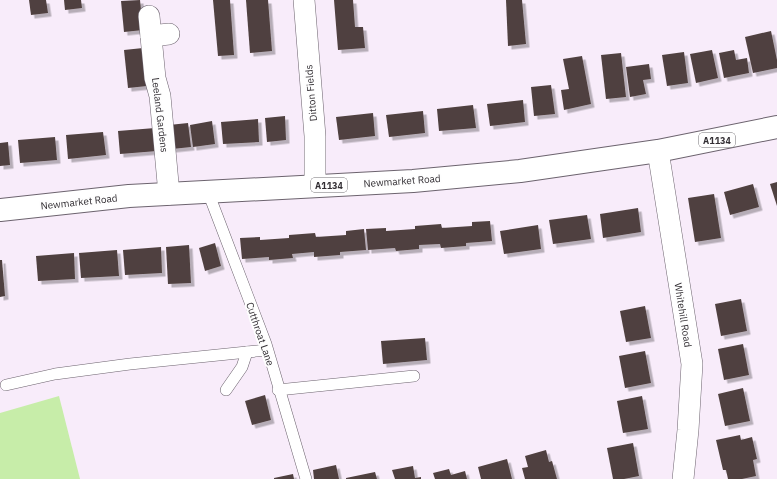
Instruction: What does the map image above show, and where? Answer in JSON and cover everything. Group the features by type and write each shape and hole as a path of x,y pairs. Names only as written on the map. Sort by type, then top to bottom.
{"main road":[{"name":"Newmarket Road","path":"0,210 129,196 413,181 512,171 658,151 777,128"}],"street":[{"name":"Ditton Fields","path":"304,0 315,136 315,186"},
{"name":"Leeland Gardens","path":"156,29 155,78 160,96 169,194"},
{"name":"Whitehill Road","path":"658,151 692,364 683,479"}],"lane":[{"name":"Cutthroat Lane","path":"208,192 267,350 306,479"},
{"path":"6,385 55,374 130,364 267,350"},
{"path":"226,390 242,367 247,352"},
{"path":"278,390 414,376"}],"green space":[{"path":"59,396 80,479 0,479 0,413"}],"building":[{"path":"29,0 46,0 48,13 31,15"},
{"path":"64,0 81,0 82,8 65,10"},
{"path":"140,0 143,30 124,32 121,1"},
{"path":"213,0 230,0 234,55 218,56"},
{"path":"246,0 268,0 272,51 250,53"},
{"path":"334,0 353,0 355,27 363,27 365,48 338,50"},
{"path":"506,0 522,0 526,44 508,46"},
{"path":"771,31 777,60 777,68 753,73 745,37"},
{"path":"143,48 147,86 128,88 124,50"},
{"path":"712,50 718,78 696,83 690,54"},
{"path":"734,50 736,60 747,58 749,73 724,78 719,53"},
{"path":"684,52 688,83 667,86 662,55"},
{"path":"621,53 626,97 606,99 601,55"},
{"path":"582,56 591,104 564,110 561,90 569,89 563,59"},
{"path":"649,64 651,79 643,80 646,94 630,97 626,67"},
{"path":"551,85 555,114 534,116 531,87"},
{"path":"523,100 525,122 490,126 487,104"},
{"path":"473,105 476,128 439,131 437,109"},
{"path":"423,111 425,133 389,137 386,115"},
{"path":"373,113 375,136 339,140 336,117"},
{"path":"285,116 286,140 267,142 265,118"},
{"path":"258,119 259,142 223,144 221,122"},
{"path":"212,121 215,144 193,147 190,125"},
{"path":"188,123 191,147 172,149 169,125"},
{"path":"155,128 157,151 120,154 118,131"},
{"path":"103,132 106,155 68,159 66,135"},
{"path":"55,137 57,160 20,163 18,140"},
{"path":"8,142 10,165 0,166 0,143"},
{"path":"777,182 777,206 770,184"},
{"path":"753,184 759,207 730,215 724,192"},
{"path":"714,194 721,238 695,242 688,198"},
{"path":"638,208 641,232 603,238 600,214"},
{"path":"587,215 591,239 553,244 549,220"},
{"path":"490,221 492,241 466,243 466,246 441,248 440,244 419,245 419,249 396,251 395,248 368,250 366,229 386,228 386,231 415,229 415,226 441,224 442,228 472,226 472,222"},
{"path":"538,225 541,249 504,254 500,231"},
{"path":"364,229 366,250 340,252 340,255 314,257 314,252 292,254 293,258 269,260 269,257 242,259 240,238 260,237 260,240 289,238 289,235 315,233 316,237 346,235 346,231"},
{"path":"215,243 221,266 205,271 199,248"},
{"path":"189,245 191,283 168,284 166,247"},
{"path":"161,247 162,273 125,275 123,250"},
{"path":"117,250 119,276 81,278 79,253"},
{"path":"74,253 75,279 38,281 36,256"},
{"path":"0,260 2,260 5,296 0,297"},
{"path":"741,299 747,331 721,336 715,304"},
{"path":"645,306 651,338 626,342 620,311"},
{"path":"425,338 427,360 383,364 381,341"},
{"path":"743,344 749,375 724,380 718,349"},
{"path":"645,351 651,383 625,388 619,356"},
{"path":"743,388 750,421 725,426 718,394"},
{"path":"265,395 271,420 252,425 245,401"},
{"path":"642,396 648,429 623,433 617,401"},
{"path":"740,435 741,440 752,437 757,459 753,460 756,476 742,479 728,479 726,470 723,470 716,440"},
{"path":"633,443 639,476 624,479 613,479 607,448"},
{"path":"546,450 549,462 552,461 557,479 525,479 522,468 528,467 525,456"},
{"path":"507,459 512,479 481,479 478,467"},
{"path":"336,465 339,479 314,479 313,470"},
{"path":"413,466 415,478 421,477 421,479 395,479 392,470"},
{"path":"449,469 451,475 465,471 467,479 435,479 433,473"},
{"path":"375,472 377,479 346,479 346,478"},
{"path":"293,474 294,479 274,479 274,478"}]}
